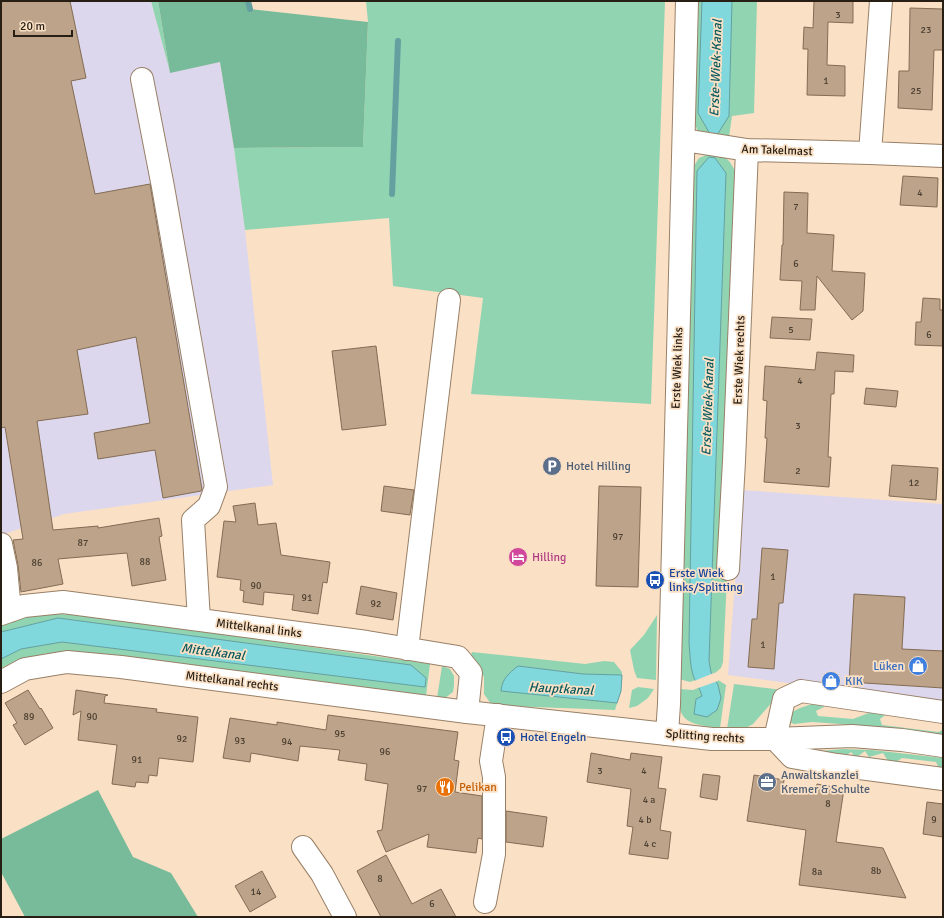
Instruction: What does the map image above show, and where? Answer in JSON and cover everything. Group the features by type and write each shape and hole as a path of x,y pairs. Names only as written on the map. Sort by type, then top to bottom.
{"street":[{"name":"Erste Wiek links","path":"667,734 687,1"},
{"path":"870,153 880,1"},
{"path":"142,79 163,187 216,487 209,506 193,520 199,620"},
{"name":"Am Takelmast","path":"684,140 747,150 943,156"},
{"name":"Erste Wiek rechts","path":"728,569 747,150"},
{"path":"407,649 449,300"},
{"path":"1,544 6,568 5,612"},
{"name":"Mittelkanal links","path":"5,612 24,606 63,602 367,642 458,657 470,673 467,712"},
{"name":"Mittelkanal rechts","path":"1,682 24,669 67,662 121,667 467,712"},
{"path":"943,712 801,691 784,699 775,739 792,757 943,780"},
{"name":"Splitting rechts","path":"467,712 712,739 775,739 852,736 902,740 943,746"},
{"path":"485,902 494,854 494,777 491,761 498,715"},
{"path":"303,847 322,874 345,917"}],"shaded area":[{"path":"1,1 151,1 170,72 220,62 245,230 273,485 64,514 1,535"},
{"path":"742,490 943,504 943,704 728,675"}],"green space":[{"path":"151,1 158,1 170,70"},
{"path":"158,1 248,1 250,9 368,22 363,147 234,148 220,62 170,73"},
{"path":"366,1 665,1 651,404 471,394 483,298 393,286 389,218 245,230 234,148 363,147 368,22"},
{"path":"695,1 757,1 754,113 732,116 729,137 698,132 692,117"},
{"path":"709,154 727,159 737,175 727,577 723,662 721,668 715,673 690,682 679,679 690,172 699,158"},
{"path":"53,614 88,615 430,664 426,696 70,652 43,654 18,660 1,668 1,626 22,618"},
{"path":"657,615 656,680 637,678 630,650 644,635"},
{"path":"472,652 585,664 604,661 614,662 622,672 621,691 615,710 491,704 484,694 484,677 477,662 471,655"},
{"path":"442,666 450,669 454,676 453,692 445,698 437,698"},
{"path":"718,680 726,685 720,728 692,723 684,717 680,710 680,689 693,690"},
{"path":"734,684 783,690 753,724 744,729 727,729"},
{"path":"638,687 654,689 648,698 637,706 629,708 632,690"},
{"path":"812,704 823,705 824,707 816,711 818,716 853,719 874,711 888,713 880,719 882,725 938,732 943,730 943,736 840,724 812,722 794,724 790,722 790,713"},
{"path":"843,749 872,750 943,758 943,777 936,762 902,758 886,769 888,761 883,753 869,757 865,751 856,758 851,752 836,763 819,751"},
{"path":"98,790 133,857 171,873 198,917 25,917 1,872 1,839"}],"water":[{"name":"Erste-Wiek-Kanal","path":"702,1 732,1 729,116 717,135 710,134 698,113"},
{"name":"Erste-Wiek-Kanal","path":"709,157 715,158 726,173 709,661 711,672 718,685 721,698 717,710 707,717 694,714 696,699 702,696 692,671 689,643 697,171"},
{"name":"Mittelkanal","path":"58,618 411,665 426,678 425,687 62,642 21,649 1,659 1,632"},
{"name":"Hauptkanal","path":"518,666 583,674 622,675 621,691 617,703 501,691 506,677"}],"pier":[{"path":"714,673 718,681 698,688 694,681"}],"building":[{"path":"1,1 70,1 86,78 71,81 95,194 150,184 202,489 201,491 163,498 155,450 98,459 94,433 150,423 136,337 77,350 88,414 37,421 53,530 98,526 98,528 159,518 162,536 159,537 166,580 132,586 127,553 58,559 63,584 21,592 13,540 23,539 5,427 1,428"},
{"path":"814,1 853,1 853,23 828,22 827,65 845,66 845,96 807,95 808,49 803,49 804,27 813,28"},
{"path":"910,8 943,9 943,50 934,50 932,110 898,108 899,71 909,71"},
{"path":"903,176 938,178 937,207 900,205"},
{"path":"784,192 808,193 807,233 834,235 832,271 865,273 863,311 852,320 817,276 815,310 800,310 802,281 780,280 783,245"},
{"path":"923,298 940,299 940,310 943,310 943,346 915,345 916,322 921,322"},
{"path":"772,317 812,319 810,340 770,338"},
{"path":"376,346 386,425 342,430 332,351"},
{"path":"817,352 854,355 853,372 835,371 834,394 831,394 828,457 831,457 829,487 764,482 767,438 765,438 767,401 763,400 765,366 815,370"},
{"path":"866,388 898,391 896,407 864,404"},
{"path":"892,465 938,468 936,500 889,496"},
{"path":"384,486 414,490 410,515 381,511"},
{"path":"599,486 641,487 638,587 596,586"},
{"path":"255,503 258,525 276,523 281,555 330,562 327,583 323,582 318,614 292,610 294,595 264,592 263,605 243,602 244,591 240,590 241,580 217,577 224,521 236,522 233,506"},
{"path":"762,548 788,550 783,603 779,603 774,669 748,667 752,619 757,619"},
{"path":"361,586 397,593 393,620 356,614"},
{"path":"854,594 905,597 902,649 943,651 943,688 849,682"},
{"path":"28,690 53,728 25,745 13,725 17,723 5,703"},
{"path":"76,690 108,695 105,696 104,703 157,709 156,712 198,717 193,762 159,758 157,776 149,775 148,783 136,782 135,787 112,784 117,745 78,740 81,711 73,715"},
{"path":"328,715 458,732 454,760 459,761 455,792 482,796 482,839 478,838 476,853 427,847 429,834 386,852 377,831 382,830 388,784 365,780 367,764 338,760 340,750 300,746 298,761 251,753 250,762 223,758 230,718 277,725 277,722 326,730"},
{"path":"591,753 630,760 631,753 662,757 658,788 666,789 660,830 671,832 668,859 629,854 633,827 627,826 631,789 587,782"},
{"path":"703,774 720,776 717,800 700,797"},
{"path":"754,775 784,780 783,788 815,793 817,784 844,789 836,842 883,848 906,898 799,885 806,830 747,821"},
{"path":"927,802 943,804 943,837 923,834"},
{"path":"506,811 547,817 543,847 506,842"},
{"path":"386,855 412,904 441,889 456,917 381,917 357,871"},
{"path":"262,871 276,897 250,912 235,886"}],"waterway":[{"path":"248,1 250,9"},
{"path":"392,194 398,41"}],"place":[{"name":"Hotel Hilling","path":"552,466"},
{"name":"Hilling","path":"518,557"},
{"name":"Erste Wiek links/Splitting","path":"655,580"},
{"name":"Lüken","path":"918,666"},
{"name":"KIK","path":"831,681"},
{"name":"Hotel Engeln","path":"506,737"},
{"name":"Anwaltskanzlei Kremer & Schulte","path":"767,782"},
{"name":"Pelikan","path":"445,787"}]}
